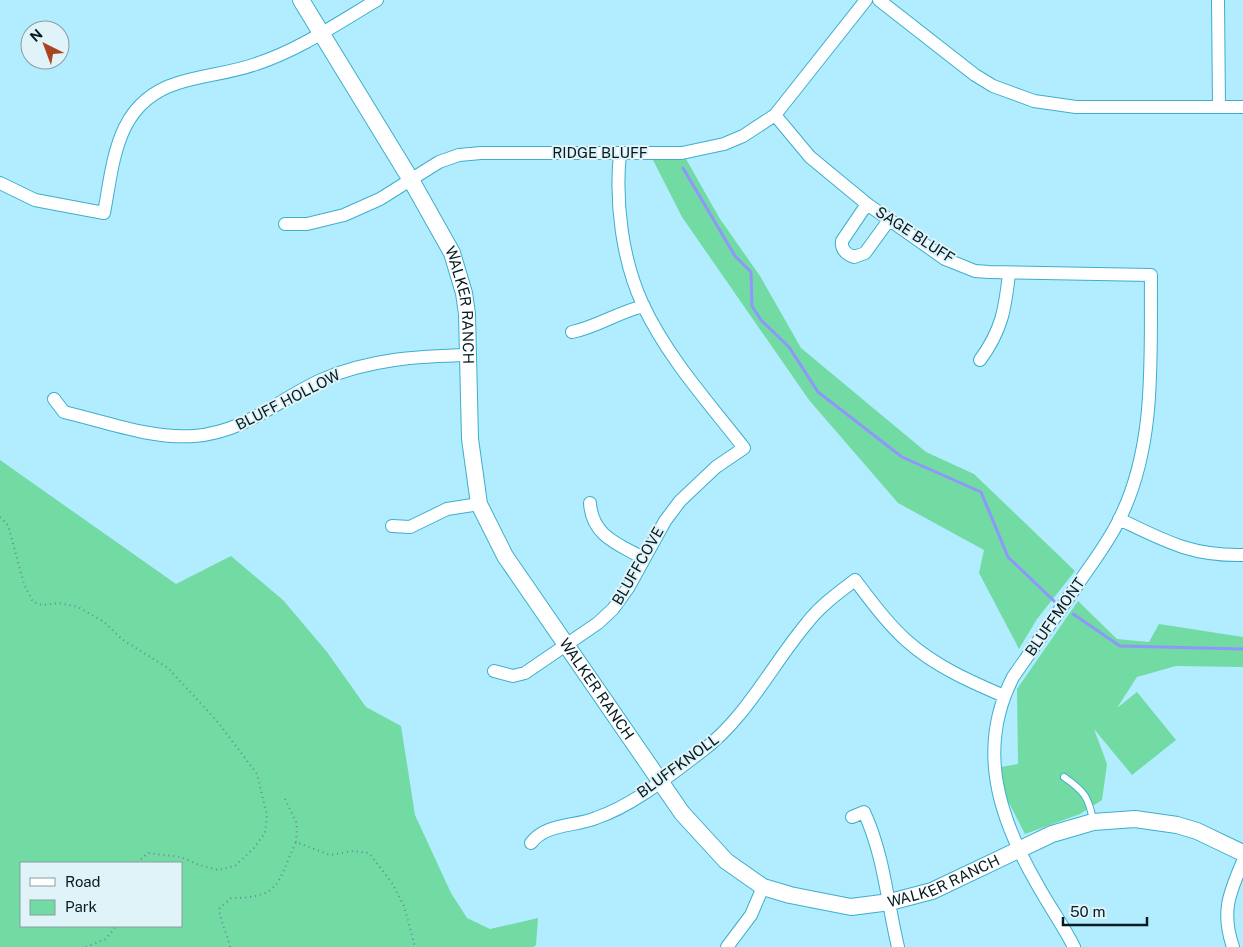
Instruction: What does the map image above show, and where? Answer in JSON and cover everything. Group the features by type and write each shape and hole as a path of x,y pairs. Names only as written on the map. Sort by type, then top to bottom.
{"street":[{"name":"WALKER RANCH","path":"301,0 443,234 459,273 467,314 470,355 470,439 479,504 505,556 682,813 726,861 763,887 790,895 851,907 890,902 932,891 1052,834 1093,822 1135,819 1177,825 1197,831 1243,853"},
{"path":"0,183 35,200 104,213 116,143 122,129 149,97 180,82 254,65 321,33 377,0"},
{"name":"RIDGE BLUFF","path":"285,224 307,224 344,215 371,203 434,164 459,155 481,153 682,153 710,149 743,136 775,115 866,0"},
{"path":"879,0 975,75 1020,96 1055,105 1076,107 1243,106"},
{"path":"1218,0 1219,106"},
{"name":"SAGE BLUFF","path":"775,115 810,158 867,204 945,259 975,271 1009,274 1151,274"},
{"path":"572,332 590,328 626,310 644,306 626,254 620,211 620,153"},
{"path":"867,204 842,241 843,250 849,255 854,257 865,253 889,220"},
{"path":"980,360 991,344 1001,323 1009,274"},
{"name":"BLUFFMONT","path":"1074,947 1020,850 998,793 994,768 994,735 1004,696 1013,677 1104,546 1119,519 1137,469 1145,433 1150,385 1151,274"},
{"name":"BLUFFCOVE","path":"494,671 513,676 525,673 613,609 628,588 664,521 680,501 716,467 744,448 677,362 644,306"},
{"name":"BLUFF HOLLOW","path":"54,399 64,412 161,435 194,436 241,425 294,394 348,370 406,357 470,355"},
{"path":"590,503 591,518 600,531 643,558"},
{"path":"392,526 410,527 447,509 479,504"},
{"path":"1119,519 1183,548 1212,554 1243,555"},
{"name":"BLUFFKNOLL","path":"531,843 538,834 548,829 576,825 611,812 703,751 746,708 808,620 855,580 890,624 926,656 967,680 1004,696"},
{"path":"852,817 864,812 872,830 890,902 898,947"},
{"path":"1233,947 1227,929 1226,907 1243,861"},
{"path":"727,947 752,915 763,887"}],"lane":[{"path":"1064,777 1081,789 1086,796 1093,822"}],"path":[{"path":"0,517 8,525 24,584 33,602 42,605 59,602 78,607 104,622 123,640 168,668 217,721 256,774 267,816 265,833 254,848 234,866 218,870 199,865 181,857 148,853 138,862"},
{"path":"230,947 228,937 220,924 219,909 231,898 252,898 279,884 296,842 297,824 285,799"},
{"path":"296,842 330,855 353,851 369,852 392,883 404,906 415,947"},
{"path":"86,947 106,939 115,927"}],"green space":[{"path":"686,159 720,219 760,276 801,348 926,452 974,474 1075,571 1037,619 1019,649 979,573 984,550 898,503 809,400 682,217 653,160"},
{"path":"0,460 176,584 231,556 283,600 327,652 366,707 401,726 415,815 451,893 467,918 490,929 538,918 536,945 533,947 0,947"},
{"path":"1078,601 1117,639 1149,642 1159,624 1243,637 1243,667 1176,666 1137,677 1117,708 1137,692 1176,740 1132,775 1094,729 1107,764 1102,800 1080,814 1025,834 1006,797 1001,767 1018,764 1017,689"}],"waterway":[{"path":"683,168 735,256 751,272 752,306 761,320 789,347 818,392 902,457 981,492 1008,557 1054,601"},
{"path":"1073,614 1120,646 1243,649"}]}
